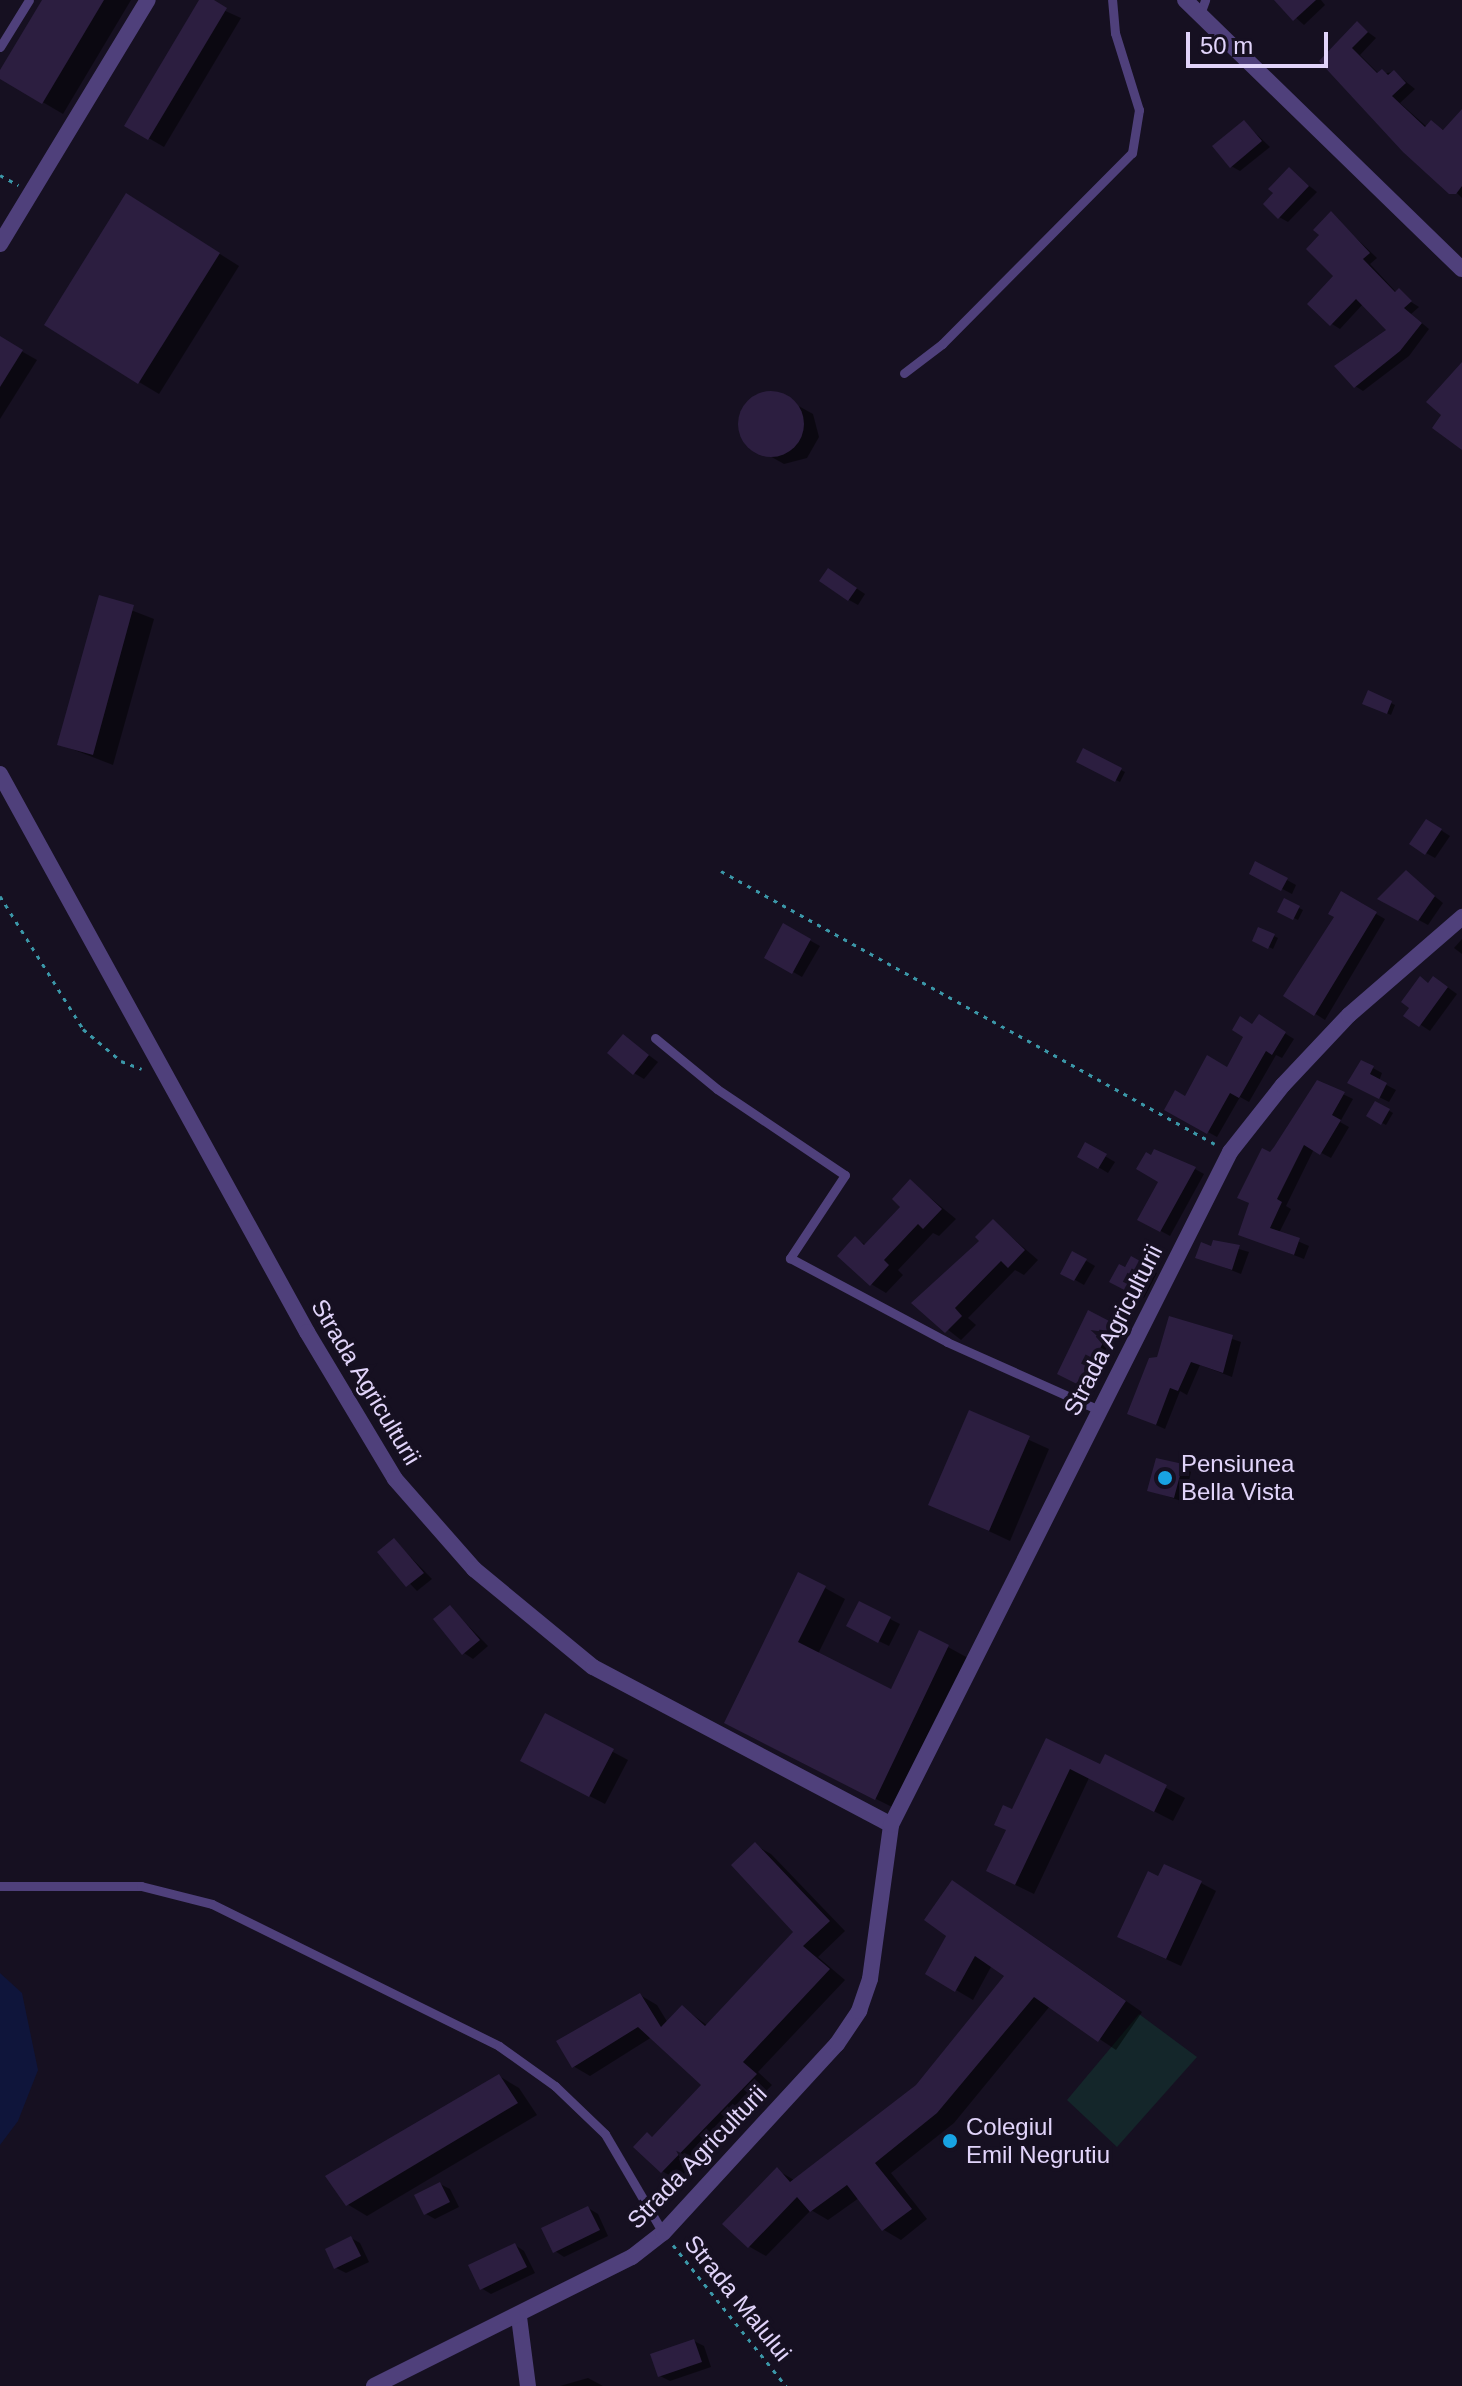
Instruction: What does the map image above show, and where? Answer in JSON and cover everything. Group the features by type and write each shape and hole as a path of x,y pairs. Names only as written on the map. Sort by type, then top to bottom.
{"street":[{"path":"0,244 148,0"},
{"path":"1185,0 1203,7 1462,269"},
{"name":"Strada Agriculturii","path":"0,774 168,1079 395,1479 474,1569 593,1667 891,1825"},
{"name":"Strada Agriculturii","path":"374,2386 519,2317 632,2257 663,2233 837,2044 859,2011 870,1979 891,1825 1230,1152 1283,1085 1349,1015 1462,917"},
{"path":"519,2317 528,2386"}],"lane":[{"path":"0,47 29,0"},
{"path":"904,373 942,344 1132,153 1139,110 1115,33 1112,0"},
{"path":"655,1038 717,1089 845,1175 790,1258 947,1342 1099,1410"},
{"path":"0,1886 141,1886 212,1904 499,2046 555,2086 605,2134 635,2176 663,2233"}],"path":[{"path":"721,871 1230,1152"},
{"path":"0,896 83,1029 121,1061 168,1079"},
{"name":"Strada Malului","path":"663,2233 786,2386"}],"shaded area":[{"path":"0,1973 22,1993 38,2070 18,2121 0,2145"},
{"path":"1139,2014 1197,2057 1117,2147 1067,2100"}],"building":[{"path":"42,0 104,0 42,104 0,79 0,70"},
{"path":"199,0 214,0 227,8 148,140 124,126"},
{"path":"1274,0 1316,0 1293,21"},
{"path":"1357,21 1368,32 1352,48 1377,73 1382,69 1388,75 1394,70 1406,83 1392,96 1425,127 1431,120 1443,130 1462,109 1462,186 1456,194 1449,194 1403,152 1319,61"},
{"path":"1244,120 1262,141 1230,168 1212,146"},
{"path":"1289,167 1309,186 1278,219 1263,204 1273,193 1268,189"},
{"path":"126,193 220,253 138,384 44,325"},
{"path":"1331,211 1370,253 1363,259 1395,292 1399,288 1412,301 1404,308 1422,323 1400,351 1354,388 1334,366 1386,330 1356,299 1330,326 1307,304 1333,276 1306,249 1319,235 1313,230"},
{"path":"0,336 23,350 0,387"},
{"path":"1462,362 1462,450 1432,428 1441,415 1426,402"},
{"path":"771,391 784,394 794,401 801,411 804,424 801,437 794,447 784,454 771,457 758,454 748,447 741,437 738,424 741,411 748,401 758,394"},
{"path":"828,568 857,588 848,601 819,581"},
{"path":"99,595 134,605 93,755 57,745"},
{"path":"1368,690 1392,701 1387,714 1362,704"},
{"path":"1083,748 1122,768 1115,782 1076,762"},
{"path":"1426,819 1442,829 1425,855 1409,844"},
{"path":"1255,861 1288,878 1281,891 1249,874"},
{"path":"1406,870 1435,896 1418,921 1377,899"},
{"path":"1341,891 1377,912 1314,1016 1283,996 1334,917 1328,914"},
{"path":"1284,898 1300,906 1293,920 1277,912"},
{"path":"783,923 811,939 792,974 764,958"},
{"path":"1258,927 1275,934 1268,949 1252,941"},
{"path":"1420,976 1428,983 1433,976 1448,987 1419,1027 1403,1016 1409,1008 1401,1002"},
{"path":"1259,1014 1286,1032 1272,1055 1266,1051 1239,1098 1230,1093 1207,1134 1164,1110 1175,1090 1185,1096 1207,1055 1227,1067 1243,1037 1232,1030 1240,1016 1252,1024"},
{"path":"623,1034 649,1055 633,1075 607,1053"},
{"path":"1361,1060 1374,1066 1370,1074 1387,1083 1379,1099 1347,1083"},
{"path":"1317,1080 1345,1092 1332,1115 1341,1120 1320,1155 1304,1145 1277,1199 1282,1202 1270,1228 1300,1238 1294,1255 1238,1235 1249,1203 1237,1198 1262,1148 1270,1152"},
{"path":"1375,1101 1390,1109 1381,1125 1366,1116"},
{"path":"1085,1142 1107,1154 1098,1169 1077,1157"},
{"path":"1154,1149 1196,1167 1160,1232 1137,1220 1158,1182 1136,1169 1146,1152 1151,1155"},
{"path":"910,1179 942,1209 923,1229 918,1224 884,1260 889,1265 870,1286 837,1256 855,1236 864,1245 900,1207 892,1199"},
{"path":"993,1219 1025,1250 1008,1268 1001,1261 955,1308 962,1316 945,1333 911,1303 979,1241 975,1237"},
{"path":"1213,1240 1240,1245 1232,1270 1195,1258 1201,1242 1211,1246"},
{"path":"1072,1251 1087,1259 1074,1281 1060,1274"},
{"path":"1131,1256 1149,1266 1134,1295 1109,1282 1119,1264 1125,1267"},
{"path":"1088,1310 1113,1323 1081,1386 1057,1374"},
{"path":"1169,1316 1233,1335 1223,1373 1191,1362 1178,1391 1170,1388 1156,1425 1127,1414 1149,1358 1157,1357"},
{"path":"969,1410 1030,1436 989,1531 928,1505"},
{"name":"Pensiunea Bella Vista","path":"1156,1458 1183,1464 1174,1498 1147,1491"},
{"path":"394,1538 424,1573 406,1587 377,1552"},
{"path":"798,1572 826,1586 798,1642 891,1689 919,1630 949,1645 875,1800 724,1723"},
{"path":"859,1601 891,1617 878,1643 846,1626"},
{"path":"450,1605 480,1640 462,1655 433,1619"},
{"path":"545,1713 614,1749 589,1797 520,1761"},
{"path":"1046,1738 1100,1764 1105,1754 1167,1785 1154,1812 1070,1769 1015,1885 986,1871 1006,1830 994,1825 1003,1805 1012,1809"},
{"path":"755,1842 830,1921 803,1946 830,1969 743,2062 757,2074 661,2173 633,2147 647,2132 652,2137 701,2085 638,2027 572,2068 556,2041 640,1993 661,2027 682,2005 705,2026 793,1932 731,1865"},
{"path":"1164,1864 1202,1881 1166,1959 1117,1937 1148,1871 1158,1876"},
{"path":"952,1880 1126,2001 1098,2042 1034,1997 937,2113 875,2163 912,2209 882,2231 847,2185 810,2212 797,2197 748,2248 722,2224 777,2167 790,2182 916,2085 1004,1976 975,1956 955,1992 925,1974 946,1936 924,1920"},
{"path":"499,2074 518,2103 346,2206 325,2176"},
{"path":"440,2182 450,2202 424,2215 414,2195"},
{"path":"588,2206 600,2230 553,2253 541,2228"},
{"path":"351,2236 361,2256 334,2269 325,2249"},
{"path":"515,2243 527,2267 480,2290 468,2265"},
{"path":"694,2339 702,2362 658,2377 650,2354"}],"place":[{"name":"Pensiunea Bella Vista","path":"1165,1478"},
{"name":"Colegiul Emil Negrutiu","path":"950,2141"}]}
